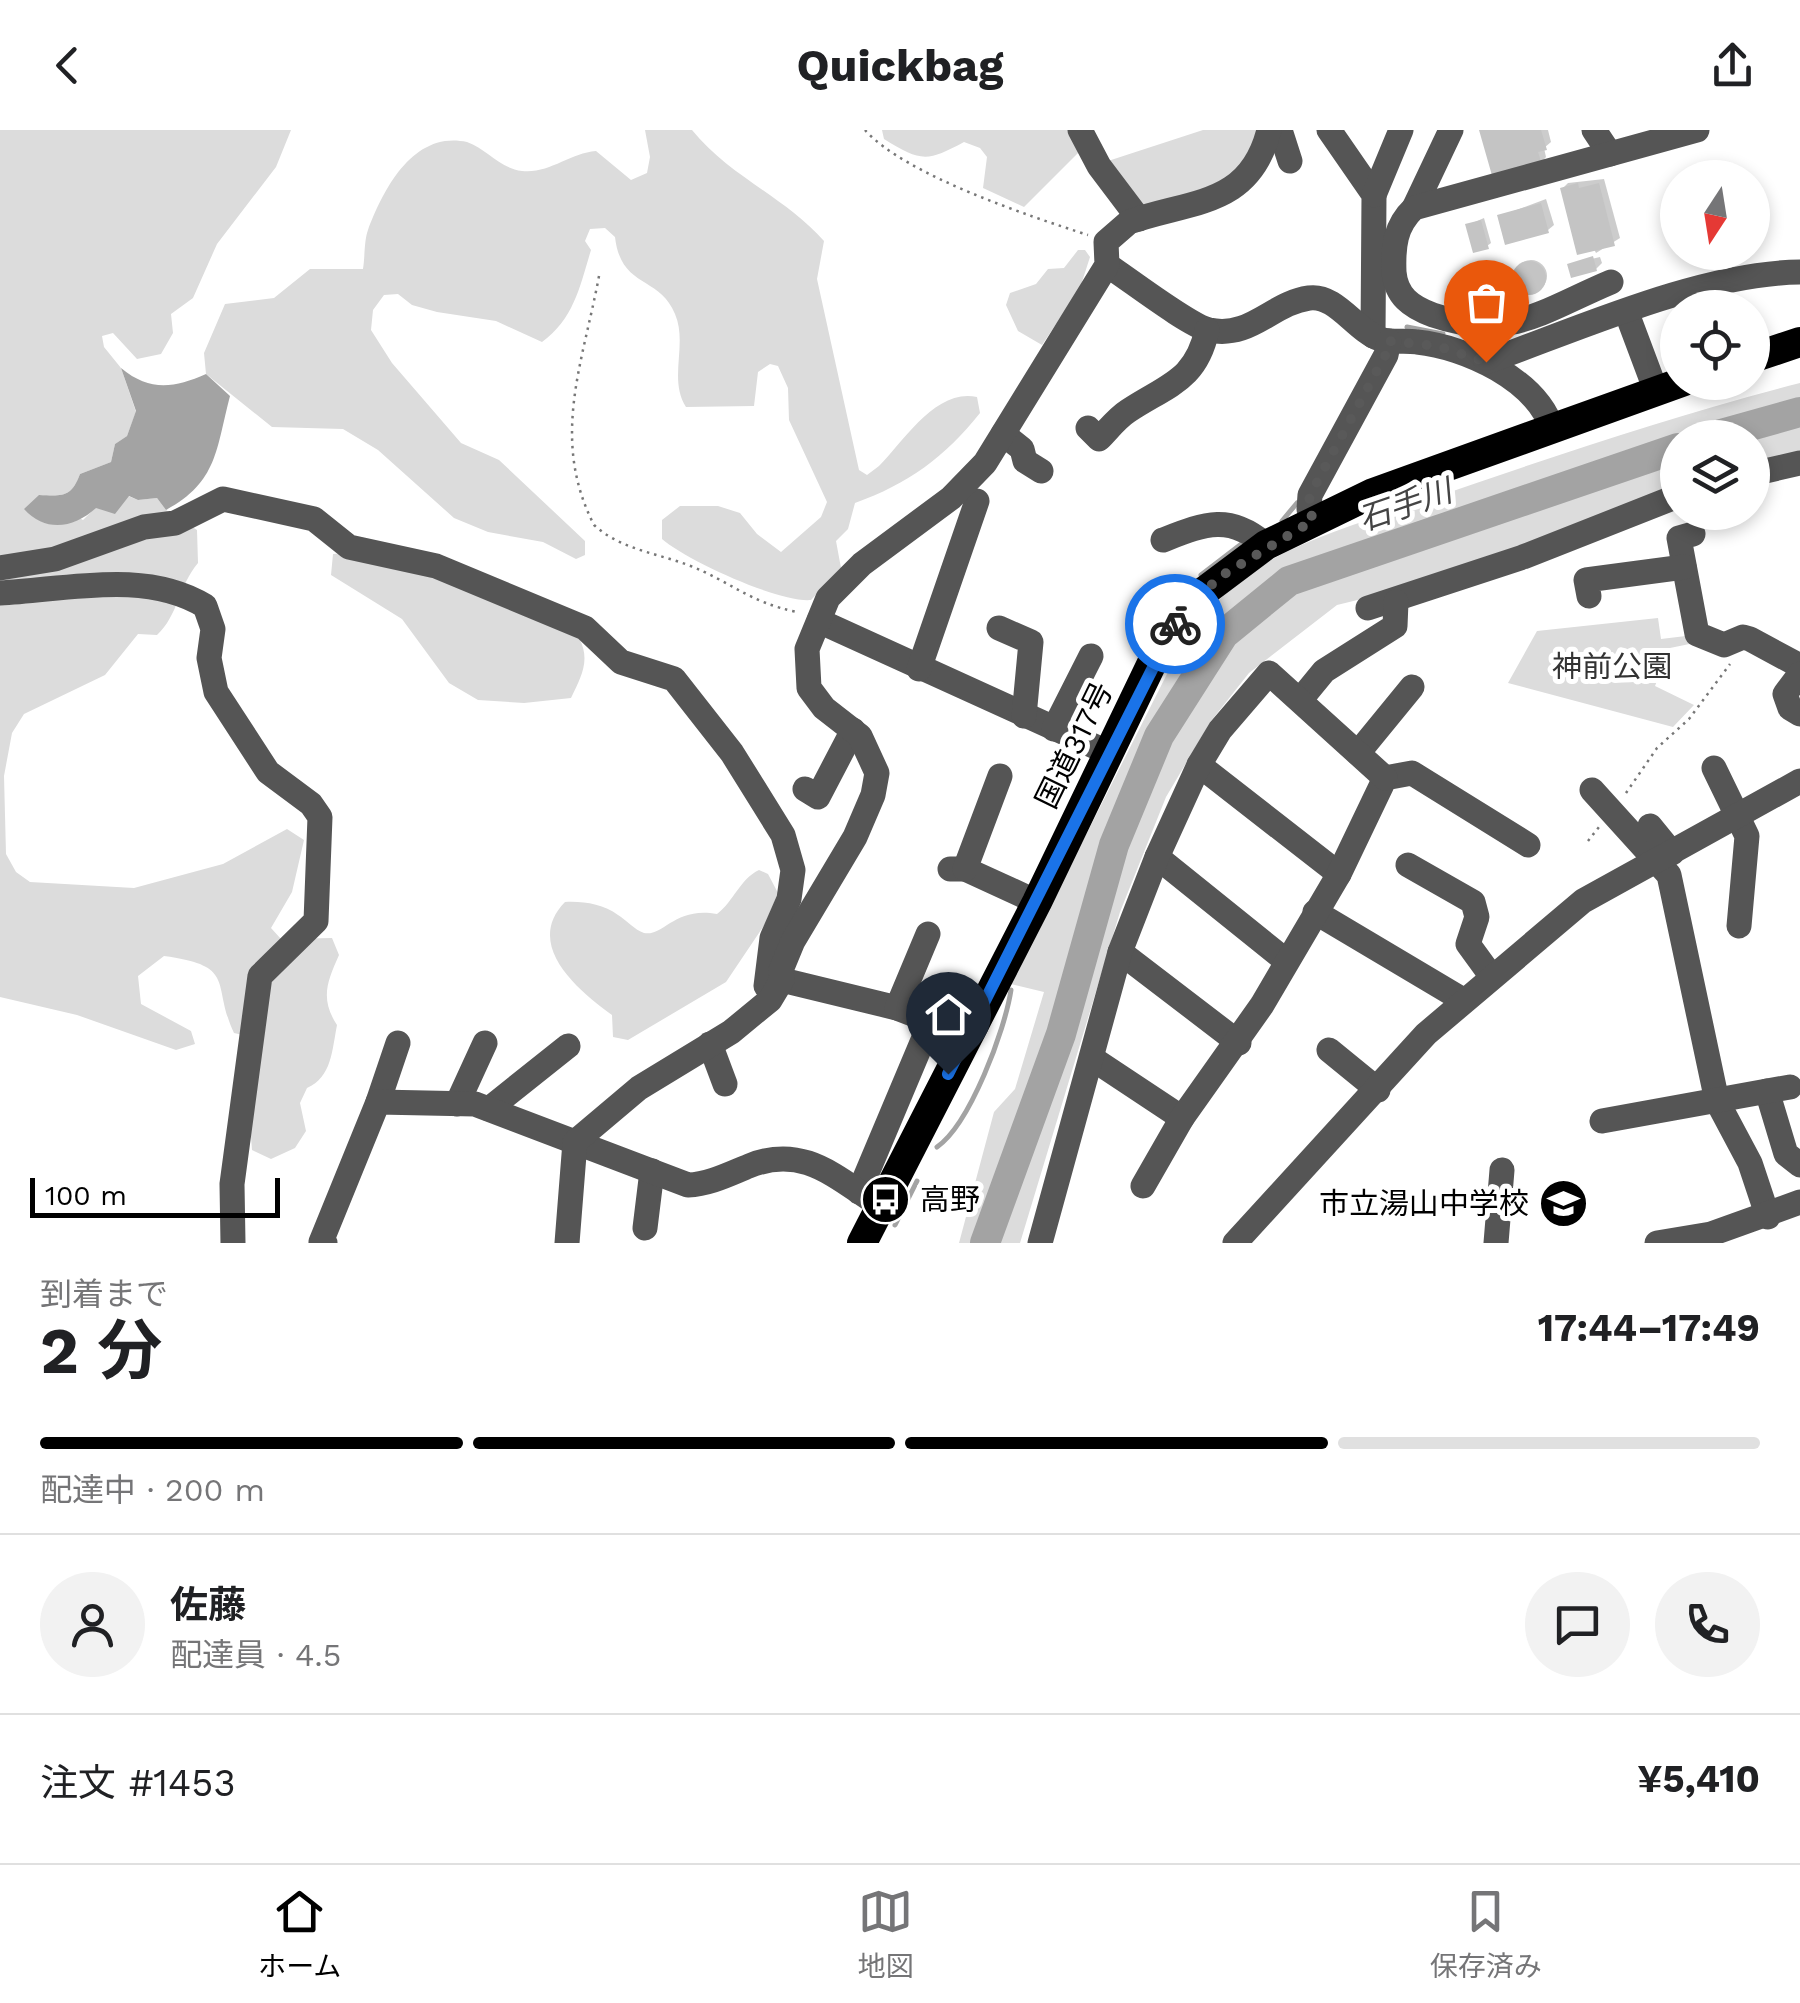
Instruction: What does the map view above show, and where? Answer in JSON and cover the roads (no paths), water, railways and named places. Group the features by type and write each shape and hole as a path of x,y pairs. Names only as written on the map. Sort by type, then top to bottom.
{"highway":[{"path":"1770,352 1800,342"},
{"name":"国道317号","path":"862,1243 869,1198 1037,902 1181,615 1218,578 1266,545 1373,492 1660,390"}],"street":[{"path":"1080,130 1099,166 1139,219"},
{"path":"567,1243 575,1142 662,1074 710,1044 776,990 793,941 855,837 873,795 876,773 872,756 853,730 824,708 810,688 805,666 828,598 844,580 951,498 985,463 1106,254 1139,219 1218,196 1242,184 1259,163 1269,130"},
{"path":"1280,130 1290,161"},
{"path":"1328,130 1374,195"},
{"path":"1314,520 1308,509 1310,495 1386,354 1381,338 1374,195 1401,130"},
{"path":"1451,130 1395,240 1396,286 1405,300 1423,312 1458,324 1496,328 1611,282"},
{"path":"1594,130 1610,154"},
{"path":"1414,208 1697,130"},
{"path":"1106,254 1207,330 1245,328 1311,297 1327,300 1381,338 1437,346 1486,362 1536,401 1552,429"},
{"path":"1486,362 1626,311 1741,278 1800,272"},
{"path":"1626,311 1660,371"},
{"path":"1088,428 1100,439 1125,412 1182,380 1202,354 1207,330"},
{"path":"1003,434 1022,449 1024,461 1041,471"},
{"path":"1770,470 1800,463"},
{"path":"0,568 56,559 144,526 175,522 224,499 314,519 349,546 436,566 584,628 621,662 674,680 732,753 782,835 793,870 789,898 766,963 776,990"},
{"path":"919,669 977,501"},
{"path":"1368,608 1396,602 1660,503"},
{"path":"1163,540 1212,521 1251,532 1266,545"},
{"path":"1693,534 1679,538 1693,629 1716,643 1750,639 1800,666"},
{"path":"1589,596 1586,580 1684,566"},
{"path":"0,593 106,583 167,590 205,606 213,629 209,658 216,692 268,772 311,804 320,817 316,921 260,976 232,1184 233,1243"},
{"path":"1300,700 1324,671 1394,626 1396,602"},
{"path":"818,621 1109,753"},
{"path":"999,628 1031,642 1024,716"},
{"path":"1054,729 1091,656"},
{"path":"1040,1243 1120,952 1157,857 1199,765 1264,674 1274,675 1385,778"},
{"path":"1800,674 1785,694 1790,708 1800,714"},
{"path":"1358,753 1412,687"},
{"path":"805,789 818,797 853,730"},
{"path":"1199,765 1339,874"},
{"path":"1714,768 1740,814 1747,836 1739,926"},
{"path":"1385,778 1412,774 1528,846"},
{"path":"1000,776 958,869 1037,902"},
{"path":"1143,1186 1182,1118 1239,1043 1339,874 1385,778"},
{"path":"1236,1243 1426,1034 1582,901 1800,781"},
{"path":"1592,790 1609,813 1664,857"},
{"path":"1650,826 1669,875 1718,1101 1750,1163 1768,1217"},
{"path":"1157,857 1285,960"},
{"path":"1408,865 1473,902 1476,917 1468,944 1492,977"},
{"path":"1315,912 1463,1000"},
{"path":"897,1008 928,934"},
{"path":"1120,952 1239,1043"},
{"path":"378,1102 489,1109 688,1186 704,1185 770,1157 790,1155 869,1198 931,1021 897,1008 776,990"},
{"path":"324,1243 321,1242 398,1043"},
{"path":"457,1104 485,1044"},
{"path":"710,1044 726,1084"},
{"path":"489,1109 568,1046"},
{"path":"1328,1050 1378,1090"},
{"path":"1093,1060 1182,1118"},
{"path":"662,1074 680,1094"},
{"path":"1602,1121 1779,1089 1786,1154 1800,1166"},
{"path":"1496,1243 1502,1170"},
{"path":"646,1228 652,1172"},
{"path":"1657,1243 1768,1217 1800,1202"}],"waterway":[{"path":"1407,327 1443,334"},
{"name":"石手川","path":"1770,420 1800,412"},
{"name":"石手川","path":"985,1243 1061,1034 1114,845 1159,736 1224,634 1289,581 1660,454"},
{"path":"1282,521 1297,503"},
{"path":"1201,575 1244,542"},
{"path":"1159,627 1180,597"},
{"path":"937,1147 962,1118 984,1075 1011,990"},
{"path":"895,1225 917,1181"}],"place":[{"name":"高野","path":"885,1199"},
{"name":"市立湯山中学校","path":"1564,1203"}],"park label":[{"name":"神前公園","path":"1612,666"}]}
